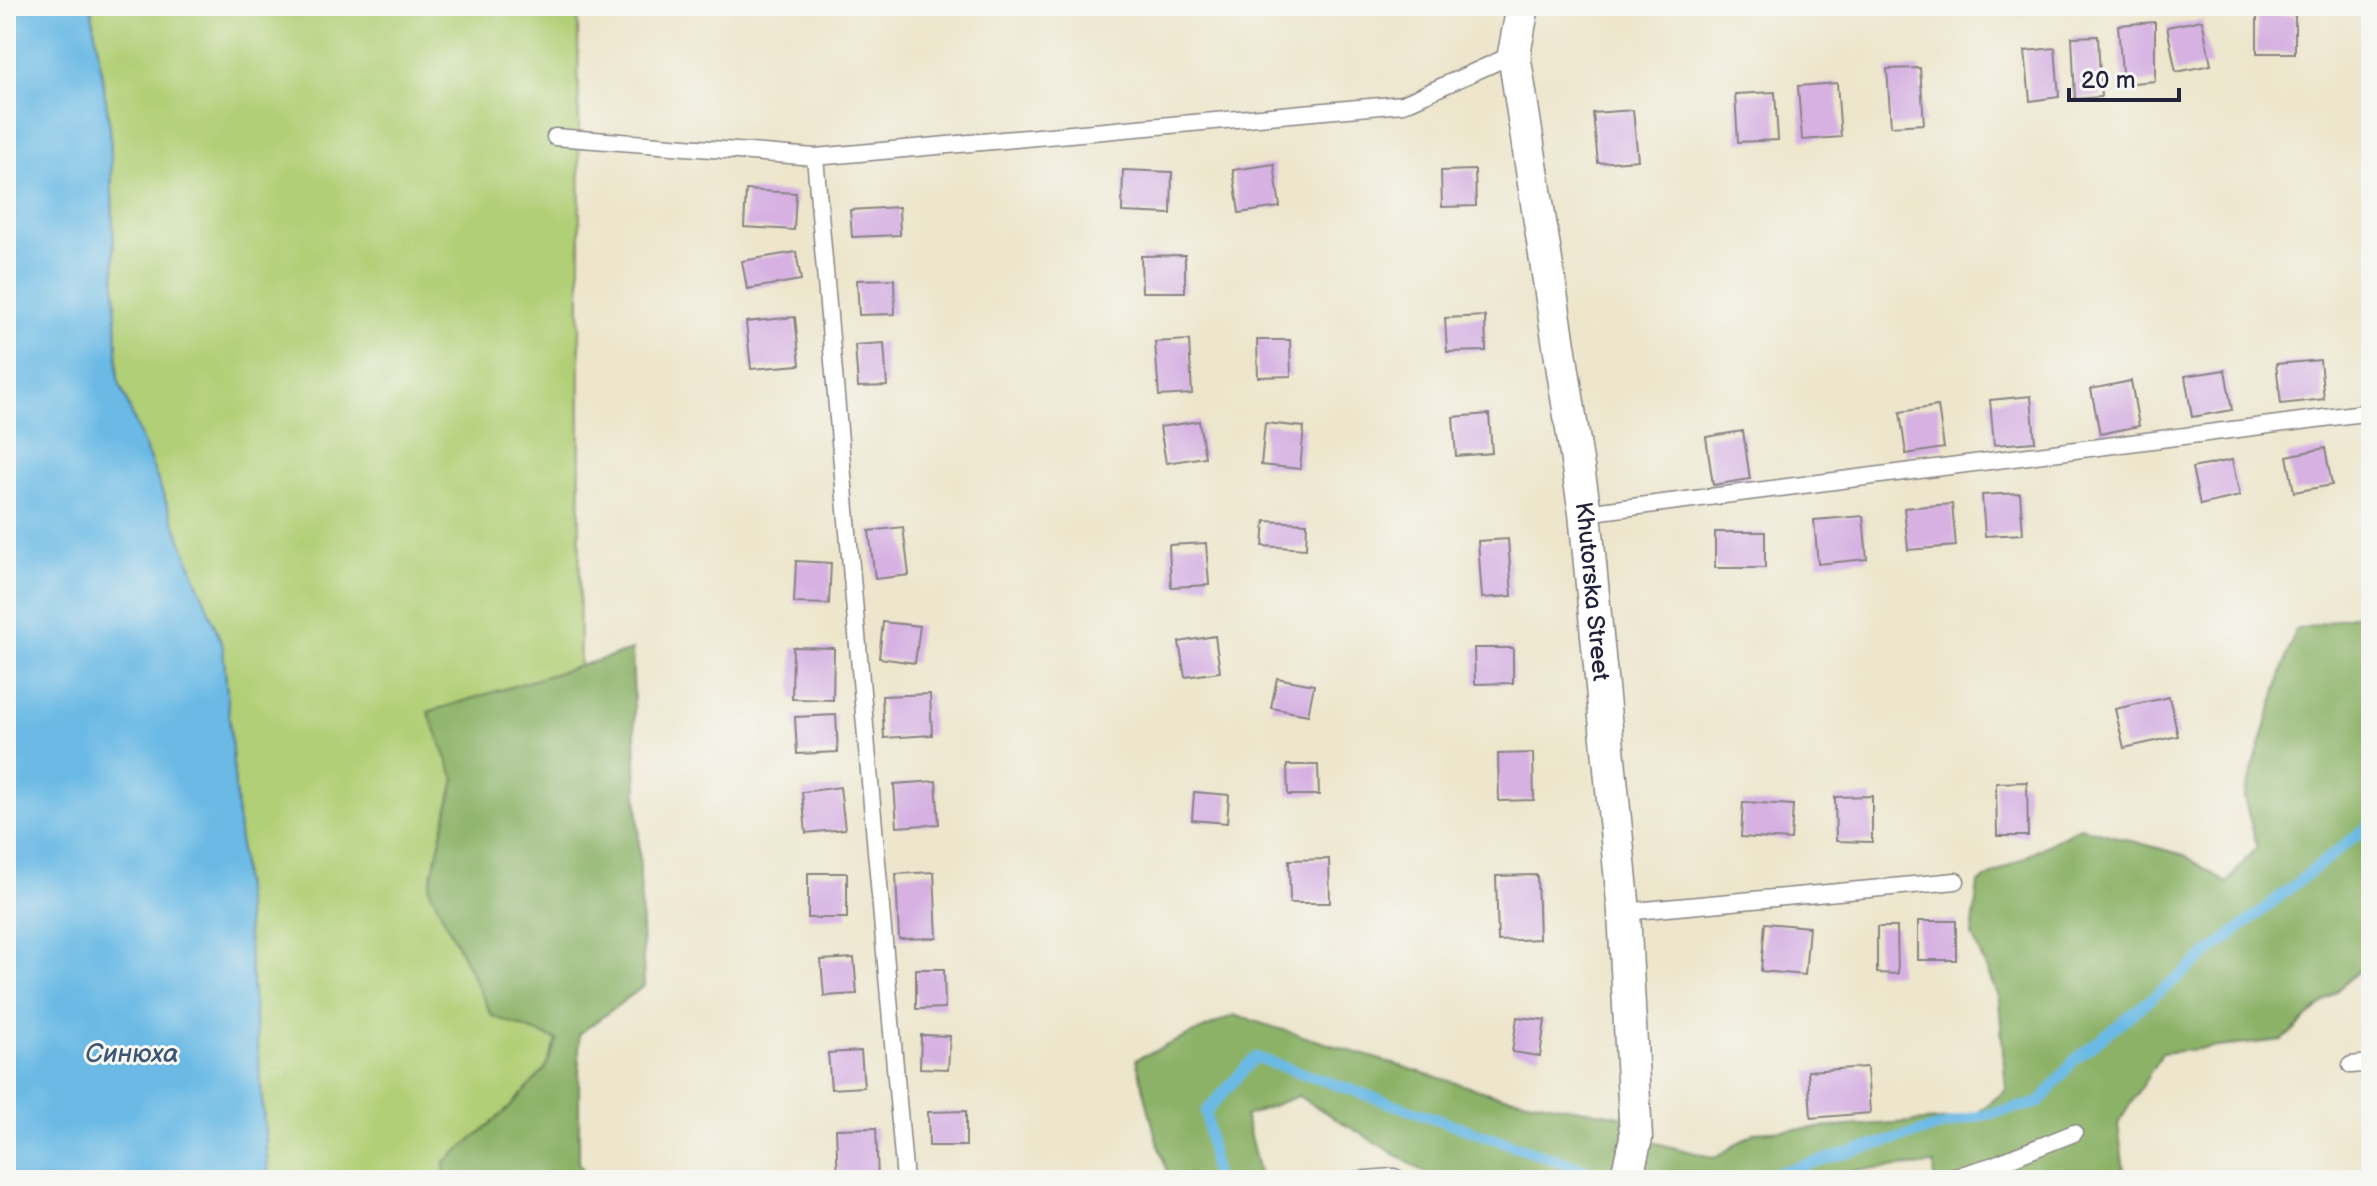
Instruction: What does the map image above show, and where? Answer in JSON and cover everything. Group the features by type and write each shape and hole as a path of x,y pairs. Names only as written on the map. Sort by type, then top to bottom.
{"street":[{"name":"Khutorska Street","path":"1523,6 1514,54 1585,513 1624,912 1636,1138 1626,1180"}],"lane":[{"path":"555,137 815,157 1403,104 1514,54"},
{"path":"815,157 905,1180"},
{"path":"1585,513 2371,412"},
{"path":"1624,912 1956,881"},
{"path":"2351,1065 2371,1063"},
{"path":"1945,1180 1991,1166 2074,1133"},
{"path":"1353,1180 1394,1177 1400,1180"}],"green space":[{"path":"91,6 578,6 579,1180 269,1180 223,647 118,379 110,127"},
{"path":"2360,614 2371,630 2371,959 2283,1040 2162,1053 2118,1124 2125,1180 1934,1180 1935,1164 1850,1171 1847,1180 1438,1180 1298,1096 1245,1116 1261,1180 1170,1180 1136,1059 1234,1015 1492,1094 1639,1119 1636,1138 1715,1158 1755,1132 1971,1118 2006,1090 1999,999 1972,935 1978,883 2080,827 2184,855 2227,883 2257,846 2244,798 2295,630"},
{"path":"632,650 644,986 579,1034 579,1162 588,1180 445,1180 444,1163 509,1108 545,1069 557,1040 492,1016 429,888 455,779 428,712"}],"water":[{"name":"Синюха","path":"6,6 91,6 110,127 118,379 223,647 269,1180 6,1180"}],"building":[{"path":"2257,15 2295,15 2295,53 2257,53"},
{"path":"2202,20 2211,65 2176,72 2167,27"},
{"path":"2155,22 2155,81 2123,84 2118,25"},
{"path":"2098,36 2101,97 2075,99 2072,37"},
{"path":"2055,48 2059,97 2030,101 2025,51"},
{"path":"1920,68 1924,124 1891,126 1887,69"},
{"path":"1837,83 1841,137 1802,140 1798,86"},
{"path":"1775,92 1778,140 1738,142 1735,94"},
{"path":"1633,110 1638,160 1598,163 1593,113"},
{"path":"1274,164 1280,207 1239,213 1233,170"},
{"path":"1123,170 1172,172 1171,214 1122,212"},
{"path":"1475,170 1476,206 1442,207 1441,171"},
{"path":"746,190 796,193 794,230 744,227"},
{"path":"899,207 900,235 852,237 850,210"},
{"path":"796,252 801,280 747,289 742,261"},
{"path":"1185,255 1185,292 1142,292 1141,256"},
{"path":"894,279 895,314 859,315 857,280"},
{"path":"1485,316 1486,351 1447,352 1445,318"},
{"path":"795,317 800,365 751,369 746,322"},
{"path":"1189,340 1192,394 1159,396 1155,342"},
{"path":"1257,340 1290,340 1291,376 1258,377"},
{"path":"884,343 887,386 858,387 855,345"},
{"path":"2320,360 2324,399 2281,404 2276,364"},
{"path":"2225,370 2232,410 2192,417 2185,376"},
{"path":"2131,381 2139,426 2100,434 2091,389"},
{"path":"2031,396 2035,442 1994,445 1990,400"},
{"path":"1938,406 1944,448 1906,454 1900,412"},
{"path":"1489,414 1492,453 1456,456 1453,417"},
{"path":"1199,421 1205,457 1166,463 1160,427"},
{"path":"1265,423 1304,427 1300,469 1261,465"},
{"path":"1743,431 1750,479 1713,485 1706,437"},
{"path":"2325,448 2332,485 2294,492 2287,456"},
{"path":"2232,460 2240,496 2200,505 2192,468"},
{"path":"2020,493 2023,534 1985,536 1982,495"},
{"path":"1952,504 1956,546 1908,550 1904,508"},
{"path":"1863,516 1867,559 1818,564 1814,520"},
{"path":"1265,521 1307,523 1306,549 1263,546"},
{"path":"903,527 909,575 875,579 869,531"},
{"path":"1715,532 1765,532 1765,568 1715,568"},
{"path":"1508,539 1512,596 1482,598 1478,541"},
{"path":"1206,543 1209,585 1171,587 1169,545"},
{"path":"796,561 831,563 829,604 794,603"},
{"path":"883,622 920,626 915,663 879,658"},
{"path":"1215,636 1220,672 1185,677 1179,642"},
{"path":"793,647 834,648 833,700 792,699"},
{"path":"1474,648 1513,648 1513,683 1475,684"},
{"path":"1277,678 1314,685 1308,715 1271,708"},
{"path":"930,694 932,735 884,738 882,696"},
{"path":"2169,697 2178,736 2124,748 2115,709"},
{"path":"836,715 838,752 797,754 795,717"},
{"path":"1533,753 1534,800 1499,801 1498,754"},
{"path":"1287,765 1318,765 1319,795 1288,795"},
{"path":"936,781 939,824 897,827 894,784"},
{"path":"2027,782 2028,836 1997,836 1996,783"},
{"path":"840,787 845,829 806,833 802,792"},
{"path":"1194,792 1229,795 1227,823 1192,820"},
{"path":"1872,796 1872,842 1836,841 1835,797"},
{"path":"1743,802 1793,805 1791,840 1741,837"},
{"path":"1329,859 1330,903 1290,903 1289,860"},
{"path":"934,872 937,938 899,939 896,874"},
{"path":"808,873 847,873 847,918 808,918"},
{"path":"1537,875 1539,939 1498,941 1496,876"},
{"path":"1918,921 1956,921 1956,960 1918,960"},
{"path":"1765,923 1809,927 1805,975 1761,971"},
{"path":"1877,927 1897,927 1898,974 1877,973"},
{"path":"854,958 857,994 824,996 821,960"},
{"path":"916,969 944,969 945,1008 916,1009"},
{"path":"1517,1017 1545,1020 1540,1056 1512,1052"},
{"path":"921,1035 950,1036 948,1069 920,1068"},
{"path":"861,1051 864,1087 831,1089 828,1053"},
{"path":"1867,1067 1870,1113 1811,1118 1808,1071"},
{"path":"966,1111 966,1146 929,1146 928,1112"},
{"path":"876,1128 878,1180 838,1180 836,1129"}],"waterway":[{"path":"1751,1180 1971,1118 2039,1103 2074,1060 2371,824"},
{"path":"1215,1180 1206,1112 1255,1057 1595,1173"}]}
